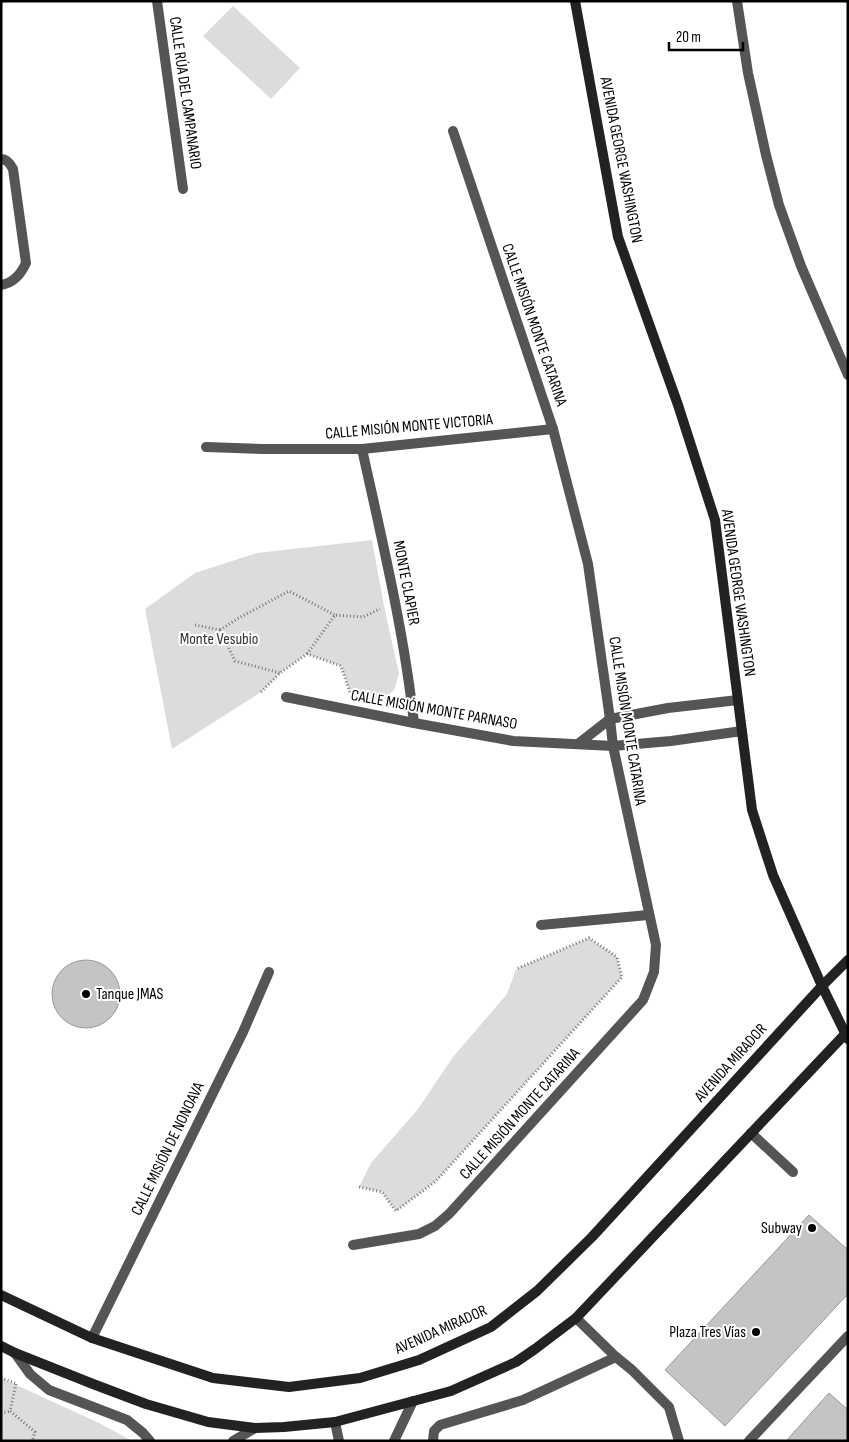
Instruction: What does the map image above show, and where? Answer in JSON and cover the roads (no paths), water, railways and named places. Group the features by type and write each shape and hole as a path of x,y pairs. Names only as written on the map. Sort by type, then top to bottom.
{"main road":[{"name":"AVENIDA GEORGE WASHINGTON","path":"575,1 618,237 678,405 715,520 752,810 773,875 822,986 847,1035"},
{"name":"AVENIDA MIRADOR","path":"1,1295 92,1338 213,1378 288,1387 360,1378 419,1360 491,1327 537,1292 592,1237 848,960"},
{"path":"1,1346 146,1404 208,1422 256,1428 335,1422 451,1391 516,1362 576,1318 751,1133 847,1035"}],"street":[{"name":"CALLE RÚA DEL CAMPANARIO","path":"157,1 183,188"},
{"path":"737,1 748,72 766,156 779,205 802,266 848,374"},
{"name":"CALLE MISIÓN MONTE CATARINA","path":"353,1245 419,1234 435,1226 449,1214 643,1000 654,972 656,946 613,746 588,564 554,429 453,131"},
{"path":"1,159 10,163 13,170 26,263 15,279 7,284 1,284"},
{"name":"CALLE MISIÓN MONTE VICTORIA","path":"206,447 362,449 554,429"},
{"name":"MONTE CLAPIER","path":"362,449 395,603 414,723"},
{"name":"CALLE MISIÓN MONTE PARNASO","path":"286,697 513,741 613,746 671,741 742,731"},
{"path":"578,744 610,719 668,708 738,700"},
{"path":"541,925 648,915"},
{"name":"CALLE MISIÓN DE NONOAVA","path":"92,1338 243,1032 269,972"},
{"path":"751,1133 793,1172"},
{"path":"576,1318 669,1407 679,1441"},
{"path":"749,1441 848,1336"},
{"path":"15,1353 30,1374 49,1390 126,1420 144,1433 150,1441"},
{"path":"433,1441 434,1431 440,1425 523,1400 616,1357"},
{"path":"394,1441 413,1401"},
{"path":"335,1422 339,1441"},
{"path":"233,1441 256,1428"}],"place":[{"name":"Tanque JMAS","path":"86,994"},
{"name":"Subway","path":"812,1228"},
{"name":"Plaza Tres Vías","path":"756,1332"}],"park label":[{"name":"Monte Vesubio","path":"219,639"}]}
